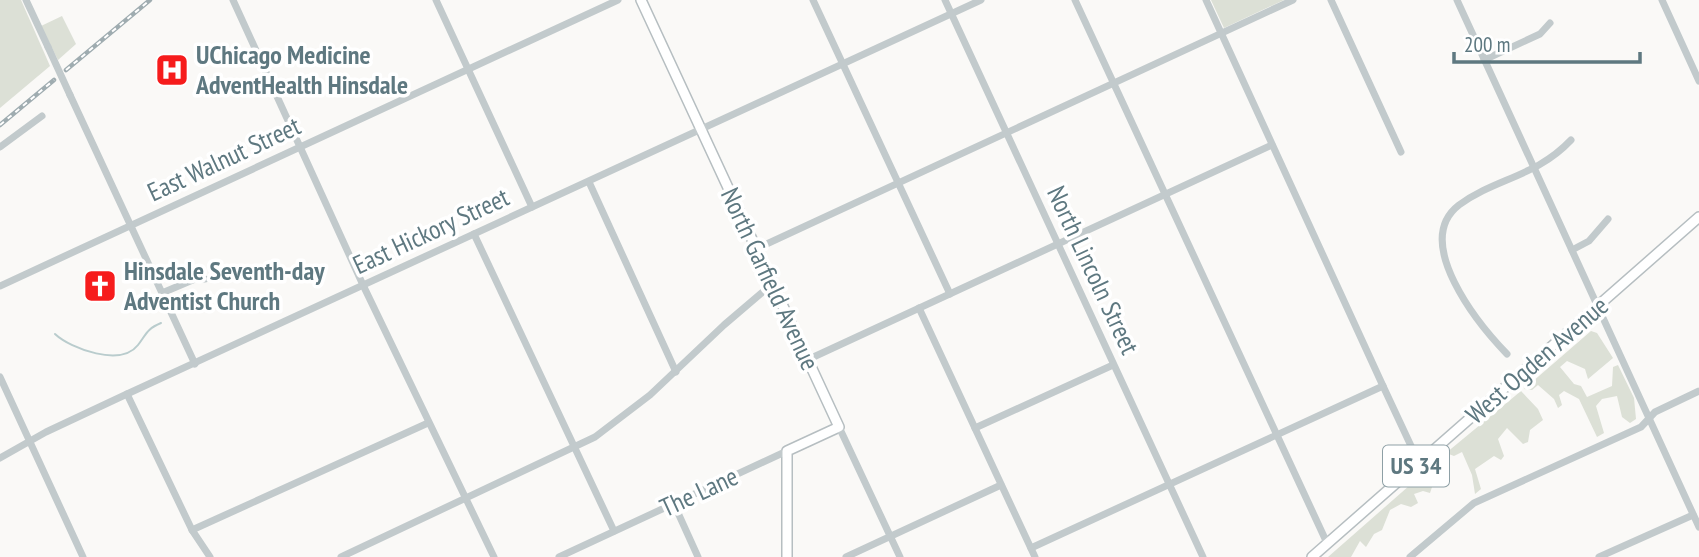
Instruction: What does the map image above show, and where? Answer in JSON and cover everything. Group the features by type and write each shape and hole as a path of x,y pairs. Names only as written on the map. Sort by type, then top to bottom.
{"main road":[{"name":"North Garfield Avenue","path":"640,0 839,427"},
{"name":"West Ogden Avenue","path":"1312,557 1699,217"},
{"name":"The Lane","path":"787,452 839,427"},
{"path":"787,452 787,557"}],"street":[{"path":"26,0 195,363"},
{"path":"233,0 363,285 494,557"},
{"path":"436,0 532,207"},
{"name":"East Walnut Street","path":"0,286 618,0"},
{"path":"813,0 950,294"},
{"name":"North Lincoln Street","path":"945,0 1203,557"},
{"name":"East Hickory Street","path":"0,458 127,394 981,0"},
{"path":"1076,0 1327,543"},
{"path":"1206,0 1419,463"},
{"path":"756,249 1293,0"},
{"path":"1331,0 1401,152"},
{"path":"1457,0 1699,527"},
{"path":"1662,0 1699,81"},
{"path":"1484,60 1540,34 1550,23"},
{"path":"0,147 42,116"},
{"path":"1507,354 1478,321 1459,290 1444,253 1443,234 1449,217 1462,204 1551,160 1571,140"},
{"path":"807,360 1272,145"},
{"path":"589,182 676,372"},
{"path":"1572,250 1590,241 1608,219"},
{"path":"474,234 614,531"},
{"path":"162,293 195,279 205,279"},
{"path":"341,557 575,447 619,420 772,284"},
{"path":"919,308 1035,557"},
{"path":"975,428 1113,365"},
{"path":"0,377 83,557"},
{"path":"1031,548 1383,386"},
{"path":"1410,557 1474,503 1641,427 1649,417 1699,391"},
{"path":"127,394 192,530 210,557"},
{"path":"192,530 428,423"},
{"name":"North Garfield Avenue","path":"839,427 901,557"},
{"name":"The Lane","path":"559,557 787,452"},
{"path":"846,557 1002,485"},
{"path":"674,504 698,557"},
{"path":"1599,557 1693,515"}],"shaded area":[{"path":"0,0 21,0 50,66 0,108"},
{"path":"1211,0 1284,0 1224,28"},
{"path":"62,16 76,44 58,60 41,26"},
{"path":"1591,331 1597,333 1613,358 1588,379 1585,369 1567,361 1560,367 1574,384 1581,386 1587,397 1612,386 1613,367 1618,365 1634,398 1636,419 1630,423 1622,417 1617,396 1602,399 1596,406 1604,433 1597,437 1579,399 1564,391 1559,395 1562,405 1558,408 1554,399 1538,385 1532,390 1524,389"},
{"path":"1521,391 1538,409 1543,420 1530,430 1528,442 1523,444 1507,428 1498,439 1504,456 1501,460 1494,456 1475,469 1481,489 1475,494 1472,475 1462,452 1454,456 1446,453"},
{"path":"1426,471 1432,487 1430,493 1423,491 1414,494 1418,503 1411,507 1401,504 1390,510 1382,530 1374,534 1366,547 1360,541 1351,557 1328,557"}],"waterway":[{"path":"55,334 84,350 120,355 138,345 150,329 161,323"}],"railway":[{"path":"66,70 150,0"},
{"path":"0,125 54,80"}],"place":[{"name":"UChicago Medicine AdventHealth Hinsdale","path":"172,70"},
{"name":"Hinsdale Seventh-day Adventist Church","path":"100,286"}]}
